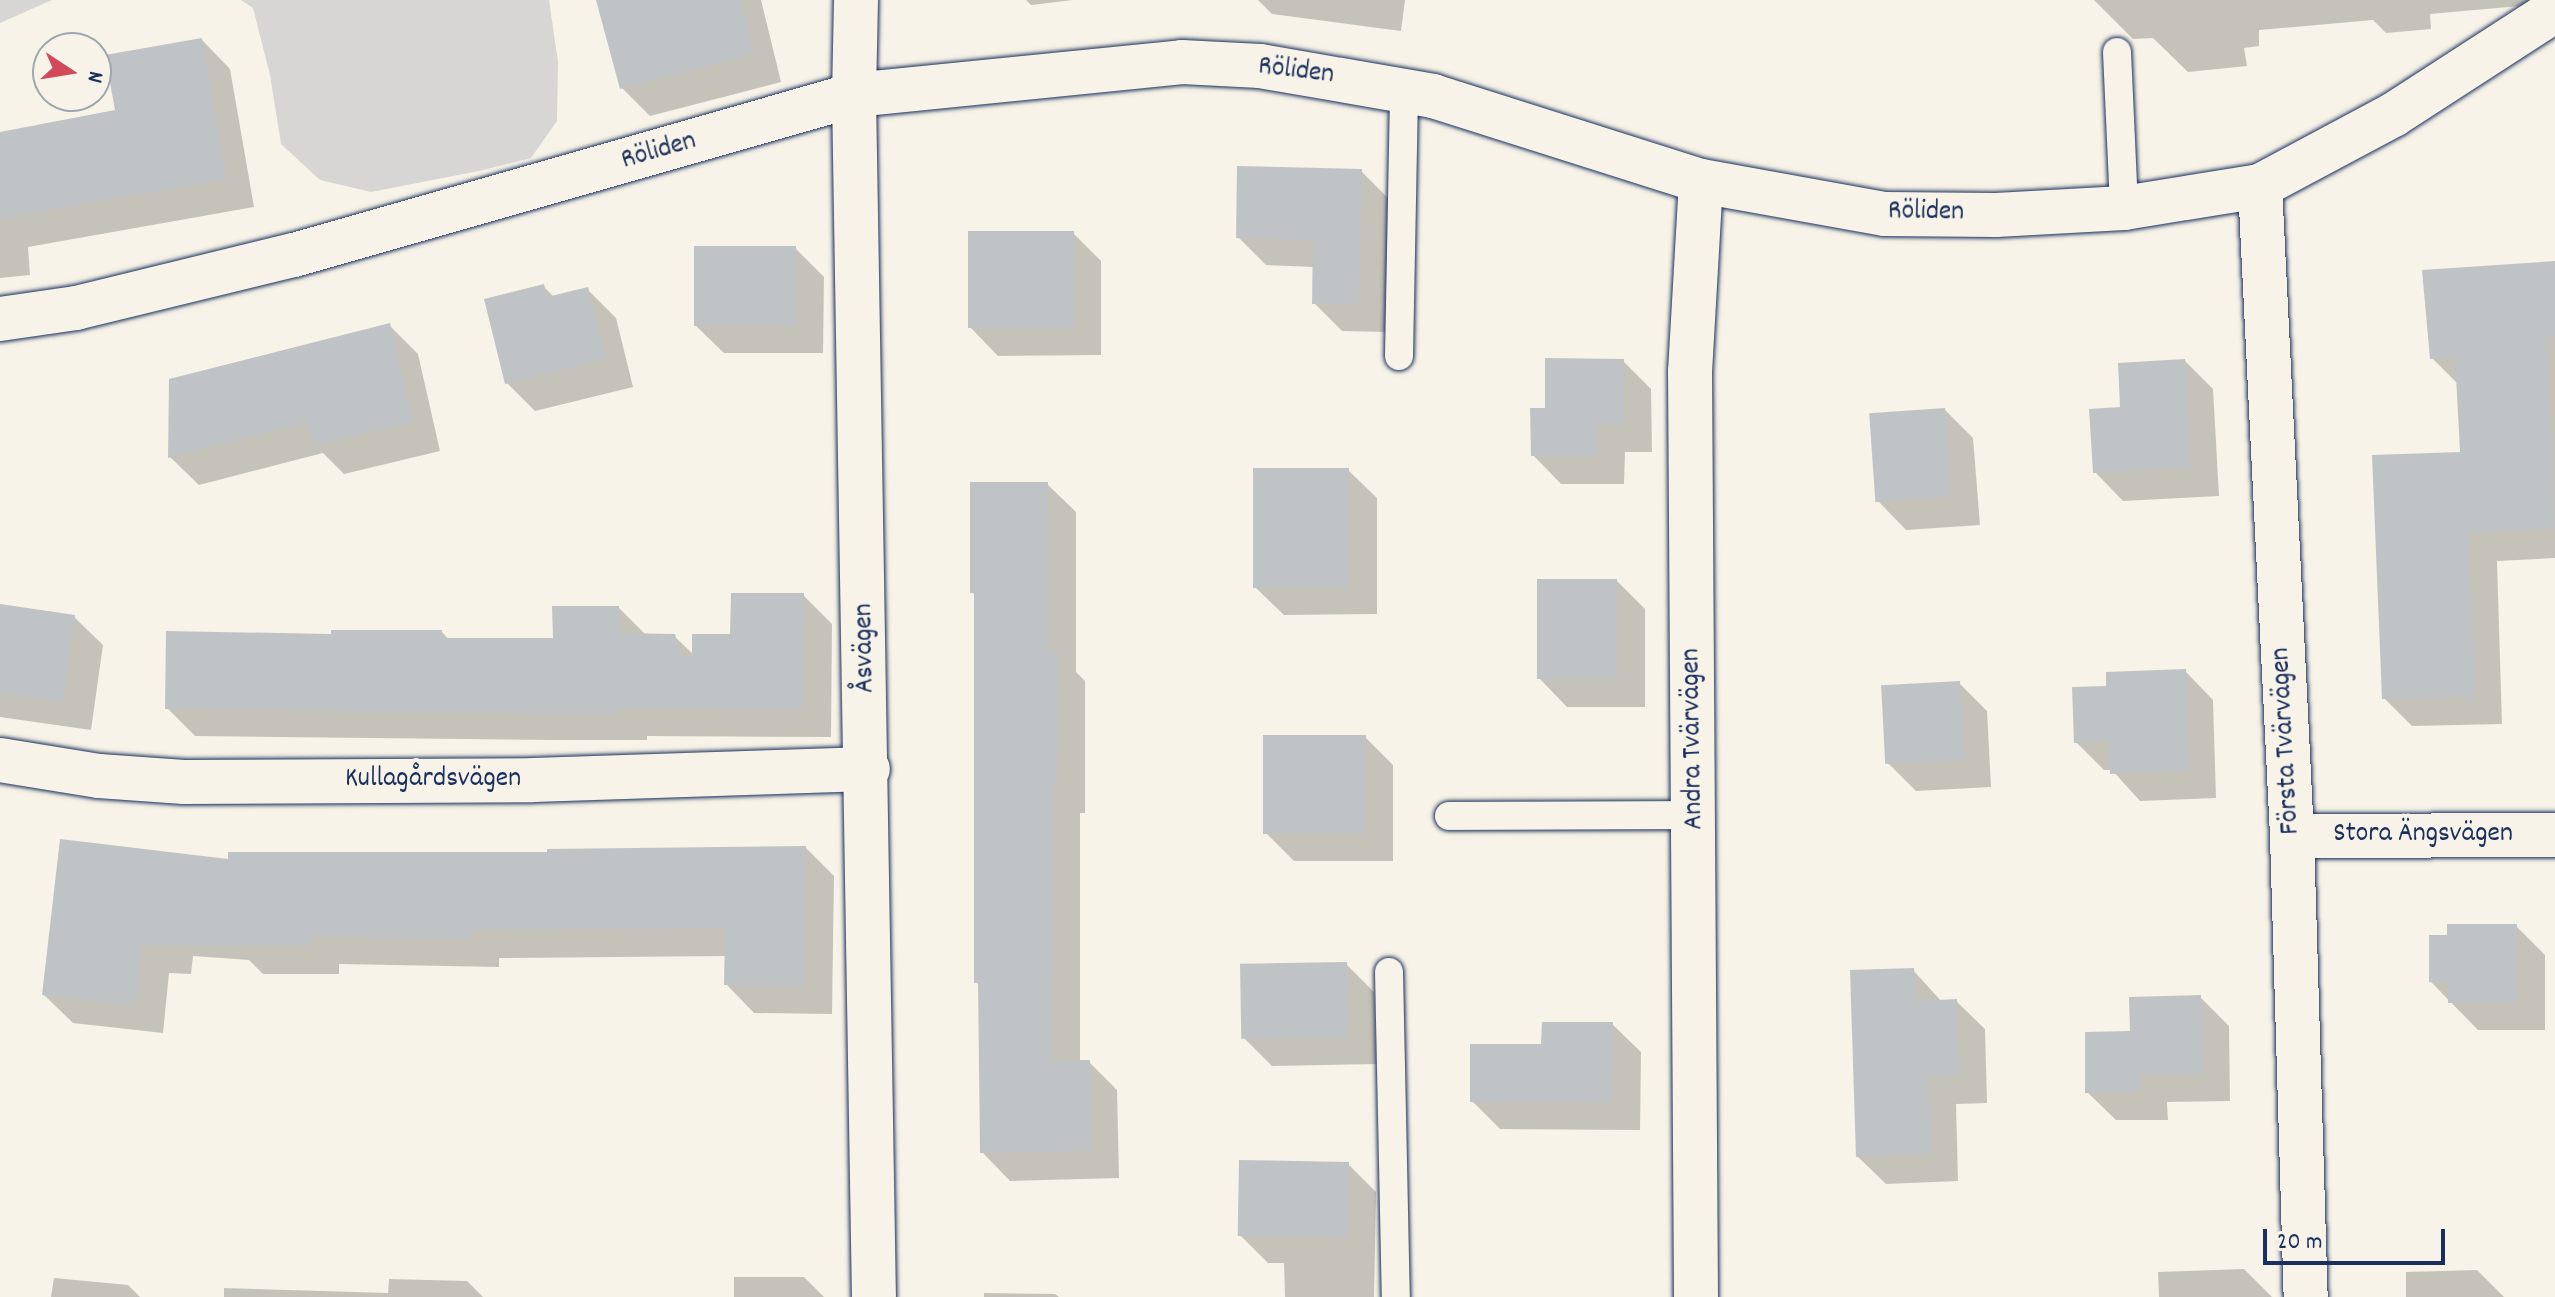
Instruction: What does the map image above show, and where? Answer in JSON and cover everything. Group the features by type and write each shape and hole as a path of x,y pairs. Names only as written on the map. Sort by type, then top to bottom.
{"street":[{"name":"Åsvägen","path":"856,0 854,95 868,769 874,1297"},
{"name":"Röliden","path":"0,319 76,308 294,255 854,95 1182,62 1260,66 1404,89 1701,181 1885,214 1996,215 2124,208 2260,186 2393,115 2555,10"},
{"name":"Andra Tvärvägen","path":"1696,1297 1690,372 1701,181"},
{"name":"Första Tvärvägen","path":"2260,186 2292,836 2306,1297"},
{"name":"Kullagårdsvägen","path":"0,760 99,776 184,782 533,780 868,769"},
{"name":"Stora Ängsvägen","path":"2292,836 2555,835"}],"lane":[{"path":"2117,52 2124,208"},
{"path":"1399,356 1404,89"},
{"path":"1449,816 1695,815"},
{"path":"1389,972 1396,1297"}],"shaded area":[{"path":"0,0 52,0 0,23"},
{"path":"241,0 549,0 558,62 557,121 531,158 479,171 371,192 320,180 281,144 270,75 253,8"}],"building":[{"path":"596,0 741,0 754,54 620,89"},
{"path":"202,38 227,179 0,219 0,132 115,110 112,54"},
{"path":"1237,166 1362,169 1359,304 1312,304 1313,240 1236,238"},
{"path":"968,231 1074,231 1074,328 968,328"},
{"path":"694,246 796,246 796,326 694,326"},
{"path":"2555,261 2555,337 2547,337 2555,529 2469,533 2475,696 2382,699 2372,455 2460,452 2455,357 2430,359 2422,270"},
{"path":"544,284 547,297 588,287 606,359 505,384 484,299"},
{"path":"390,323 413,423 314,446 308,422 168,458 169,379"},
{"path":"1545,358 1624,359 1624,424 1597,424 1597,456 1531,456 1530,408 1545,408"},
{"path":"2185,359 2191,468 2093,473 2089,409 2120,407 2118,363"},
{"path":"1945,408 1951,497 1875,502 1869,413"},
{"path":"1253,468 1349,468 1349,588 1253,588"},
{"path":"970,482 1048,482 1049,651 1058,651 1057,786 1053,786 1052,1060 1090,1060 1091,1151 980,1153 978,983 974,983 974,593 970,593"},
{"path":"1537,579 1617,579 1617,679 1537,679"},
{"path":"731,593 804,593 803,710 619,709 619,713 521,713 165,709 166,631 331,634 331,630 442,630 442,638 553,638 552,606 619,606 619,633 675,634 681,656 692,655 692,634 730,634"},
{"path":"0,604 75,615 63,702 0,694"},
{"path":"2186,669 2189,771 2110,774 2109,741 2074,743 2072,687 2106,686 2106,672"},
{"path":"1960,681 1964,760 1885,764 1881,685"},
{"path":"1263,735 1366,735 1366,834 1263,834"},
{"path":"60,839 228,859 228,852 547,852 547,849 806,846 804,986 724,985 725,928 471,930 471,939 311,936 311,946 142,946 135,1006 42,995"},
{"path":"2447,924 2517,924 2517,1003 2448,1003 2448,983 2429,982 2429,935 2447,935"},
{"path":"1347,962 1348,1037 1241,1039 1240,964"},
{"path":"1914,968 1916,1001 1957,999 1960,1075 1928,1077 1931,1154 1856,1157 1850,970"},
{"path":"2201,995 2202,1074 2140,1075 2140,1092 2085,1093 2085,1032 2130,1031 2129,997"},
{"path":"1542,1022 1613,1022 1612,1103 1470,1102 1470,1044 1541,1044"},
{"path":"1239,1160 1349,1162 1348,1238 1238,1236"}]}
